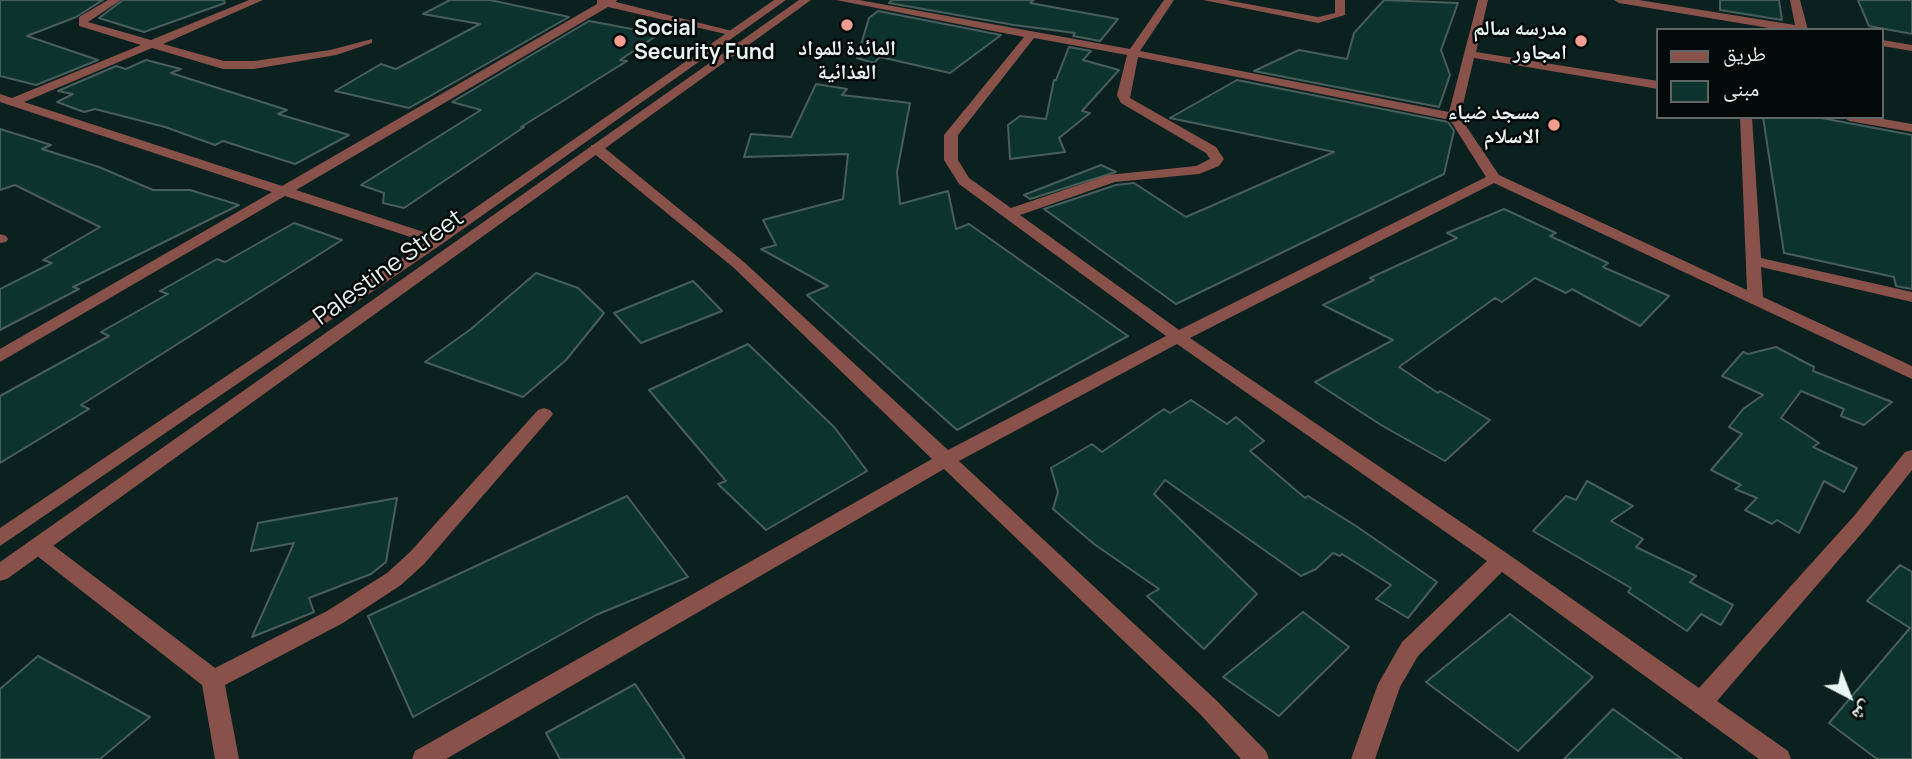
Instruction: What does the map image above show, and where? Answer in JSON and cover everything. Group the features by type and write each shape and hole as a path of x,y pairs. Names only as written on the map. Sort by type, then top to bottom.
{"street":[{"path":"116,0 83,19 83,24 223,65 237,66 332,53 368,41"},
{"path":"4,102 155,44 258,0"},
{"name":"Palestine Street","path":"0,538 437,240 781,0"},
{"name":"Palestine Street","path":"0,573 806,0"},
{"path":"841,0 1133,53 1454,117 1494,178 1912,373"},
{"path":"1009,214 1113,178 1199,170 1217,159 1211,150 1125,100 1133,53 1169,0"},
{"path":"1208,0 1318,20 1340,15 1340,0"},
{"path":"1454,117 1483,0"},
{"path":"1796,0 1803,28"},
{"path":"0,356 286,192 603,1 734,33"},
{"path":"1626,1 1791,28"},
{"path":"1030,36 951,135 951,160 964,181 1178,337 1502,560 1702,701 1779,759"},
{"path":"1884,43 1912,48"},
{"path":"1470,54 1657,85"},
{"path":"684,68 703,72"},
{"path":"4,102 437,240"},
{"path":"1746,119 1755,300"},
{"path":"1860,119 1912,128"},
{"path":"596,148 739,265 1198,697 1257,759"},
{"path":"424,759 945,460 1178,337 1494,178"},
{"path":"1753,261 1912,297"},
{"path":"213,680 335,617 394,579 417,558 544,414"},
{"path":"1702,701 1861,521 1912,457"},
{"path":"39,546 213,680 227,759"},
{"path":"1363,759 1390,684 1410,649 1502,560"}],"building":[{"path":"0,0 103,0 76,17 27,36 98,60 36,85 0,76"},
{"path":"123,0 224,0 225,3 144,32 99,18"},
{"path":"450,0 490,0 569,17 409,108 335,91 381,64 396,69 480,24 423,14"},
{"path":"892,0 1034,0 1030,3 1118,19 1100,41 1073,36 1075,33 889,3"},
{"path":"1384,0 1458,3 1441,50 1450,75 1439,107 1254,71 1299,50 1347,59 1354,33"},
{"path":"1720,0 1779,0 1782,20 1720,10"},
{"path":"1858,0 1912,0 1912,34 1869,26"},
{"path":"878,11 1001,35 950,73 880,57 874,63 857,58 869,18"},
{"path":"589,21 659,34 620,60 627,61 521,127 524,127 404,208 383,203 384,193 361,185 481,110 452,102"},
{"path":"1069,47 1091,51 1083,60 1119,70 1082,111 1090,113 1059,138 1065,152 1010,159 1008,125 1020,116 1046,119 1054,80"},
{"path":"146,60 181,69 171,73 287,110 278,114 349,135 295,164 223,141 215,145 165,127 95,109 84,112 57,102 73,94 58,91 116,66 126,69"},
{"path":"1237,80 1448,122 1454,131 1444,174 1176,304 1044,209 1116,185 1134,183 1186,217 1334,152 1170,118"},
{"path":"816,84 847,89 842,95 910,103 897,172 900,204 948,191 956,229 969,224 1128,336 957,430 807,295 828,286 761,249 776,245 763,220 843,199 848,154 744,157 751,134 791,137"},
{"path":"1763,119 1827,119 1912,135 1912,289 1896,286 1894,277 1784,253"},
{"path":"0,129 51,145 42,149 99,167 153,190 190,190 239,205 73,287 79,289 0,330 0,289 52,263 43,260 100,227 15,185 0,190"},
{"path":"1101,165 1116,172 1030,199 1024,195"},
{"path":"1504,209 1556,233 1550,236 1608,263 1603,267 1669,296 1640,326 1572,289 1566,293 1535,278 1502,302 1495,298 1399,367 1438,393 1440,391 1490,420 1445,461 1381,425 1315,382 1393,340 1323,305 1374,280 1370,278 1457,238 1447,233"},
{"path":"294,223 342,240 81,405 89,409 0,463 0,396 109,336 101,332 168,294 160,291 217,259 225,262"},
{"path":"536,273 578,288 604,313 566,360 523,397 425,362 471,329"},
{"path":"693,281 722,311 641,343 614,313"},
{"path":"748,344 835,428 867,471 766,530 718,484 726,481 649,390"},
{"path":"1776,347 1814,367 1813,371 1892,402 1864,425 1841,416 1844,409 1801,391 1781,418 1819,443 1813,447 1857,468 1844,492 1824,481 1799,533 1777,520 1772,524 1745,510 1757,498 1735,489 1741,485 1711,470 1742,434 1729,427 1743,409 1763,395 1722,376 1743,352 1748,354"},
{"path":"1191,400 1227,424 1236,417 1264,441 1250,451 1305,498 1308,496 1356,526 1437,582 1408,618 1376,599 1391,585 1342,554 1340,556 1333,553 1316,569 1301,576 1165,480 1154,494 1257,594 1204,649 1147,596 1159,589 1094,544 1053,509 1058,492 1051,468 1092,444 1102,452 1164,409 1170,413"},
{"path":"1587,481 1633,506 1611,521 1643,539 1636,547 1696,576 1690,582 1733,605 1721,625 1701,614 1687,631 1628,592 1631,588 1533,531 1566,496 1576,500"},
{"path":"627,496 688,577 596,615 413,717 368,616"},
{"path":"397,498 386,562 371,574 309,598 314,612 252,637 294,543 251,551 258,523"},
{"path":"1900,565 1912,572 1912,759 1877,759 1829,723 1910,628 1867,601"},
{"path":"1303,612 1349,647 1279,716 1223,677"},
{"path":"1510,614 1593,677 1518,751 1426,682"},
{"path":"38,656 150,717 100,759 0,759 0,689"},
{"path":"635,684 685,759 560,759 546,733"},
{"path":"1613,709 1682,759 1564,759"}],"place":[{"name":"المائدة للمواد الغذائية","path":"847,25"},
{"name":"Social Security Fund","path":"620,41"},
{"name":"مدرسه سالم امجاور","path":"1581,41"},
{"name":"مسجد ضياء الاسلام","path":"1554,125"}]}
